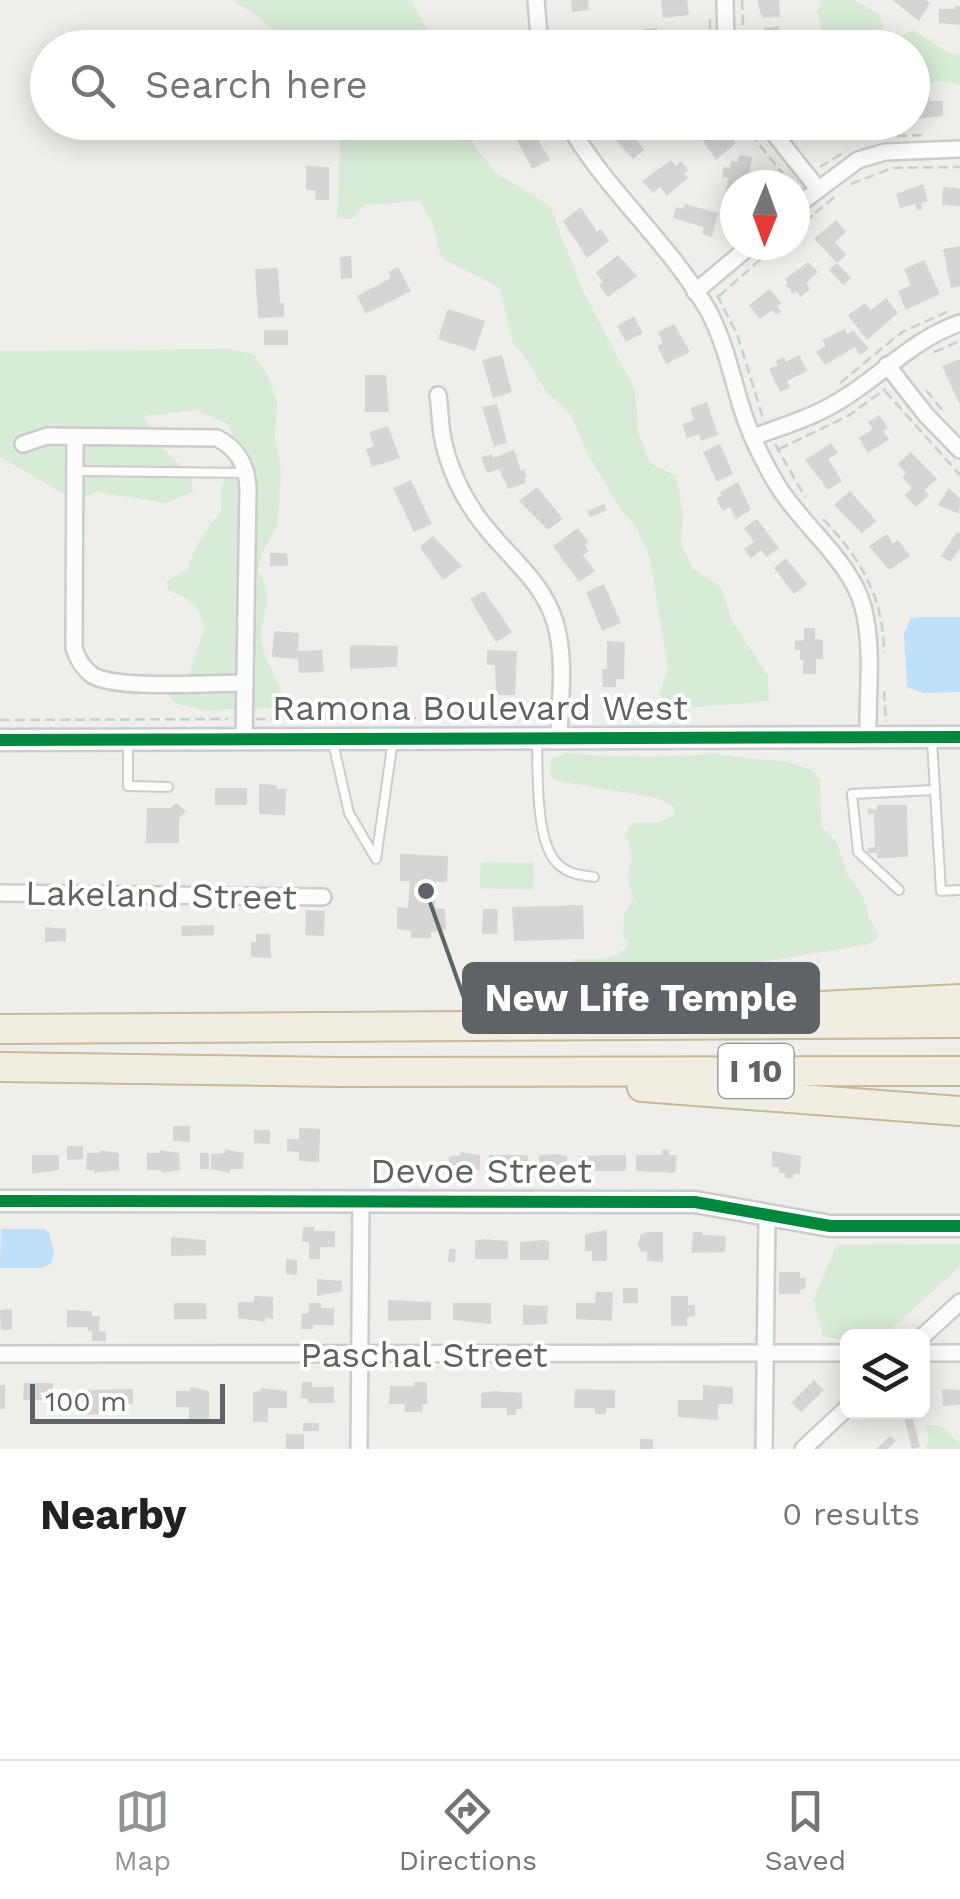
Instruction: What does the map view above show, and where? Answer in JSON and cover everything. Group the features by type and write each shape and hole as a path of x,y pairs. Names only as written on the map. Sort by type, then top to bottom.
{"highway":[{"path":"570,1024 960,999"},
{"name":"I 10","path":"1,1029 960,1023"},
{"name":"I 10","path":"0,1067 960,1070"},
{"path":"552,1071 631,1086 960,1111"}],"street":[{"path":"536,0 538,30"},
{"path":"725,0 726,30"},
{"path":"579,140 611,188 695,292 723,340 753,437 789,504 850,578 860,598 868,632 868,737"},
{"path":"779,140 818,189"},
{"path":"810,195 845,166 872,156 896,150 960,149"},
{"path":"695,292 733,260"},
{"path":"753,437 822,411 852,394 959,315"},
{"path":"887,365 960,450"},
{"path":"438,396 441,431 451,468 484,527 519,561 552,612 561,646 560,728"},
{"path":"23,444 47,436 217,438 240,456 247,474 245,729"},
{"path":"75,436 74,648 81,663 90,674 115,683 245,683"},
{"name":"Ramona Boulevard West","path":"0,740 128,738 245,729 332,738 536,737 560,728 960,737"},
{"name":"Lakeland Street","path":"0,892 322,898"},
{"name":"Devoe Street","path":"0,1201 695,1202 830,1226 960,1226"},
{"path":"358,1449 361,1201"},
{"path":"764,1449 767,1215"},
{"path":"930,1330 960,1302"},
{"path":"930,1353 960,1352"},
{"name":"Paschal Street","path":"0,1354 840,1353"},
{"path":"804,1449 840,1415"}],"lane":[{"path":"75,470 247,474"},
{"path":"536,737 546,845 554,862 572,874 594,878"},
{"path":"932,737 941,891 960,890"},
{"path":"128,738 128,786 168,787"},
{"path":"332,738 349,813 376,859 393,738"},
{"path":"899,890 858,852 852,794 934,790"}],"path":[{"path":"742,0 743,30"},
{"path":"756,140 780,170"},
{"path":"815,213 851,184 881,170 960,167"},
{"path":"718,297 760,260"},
{"path":"834,387 902,332 959,315"},
{"path":"928,355 960,341"},
{"path":"778,449 848,416 884,390 936,452 960,474"},
{"path":"0,720 245,729 388,716 560,728"}],"green space":[{"path":"232,0 411,0 428,30 273,30"},
{"path":"821,0 854,0 879,14 883,30 822,30 817,12"},
{"path":"930,41 960,55 960,84 935,81 930,84"},
{"path":"340,140 472,140 496,173 550,206 581,287 635,390 638,433 650,463 676,476 683,514 681,543 692,568 721,587 732,621 768,676 769,701 672,709 659,695 668,669 650,558 635,525 620,509 586,451 571,414 547,393 513,343 500,289 441,257 433,224 420,201 364,205 352,219 337,218"},
{"path":"229,349 253,354 265,370 277,401 275,437 281,471 278,524 258,570 267,594 261,637 285,701 280,708 201,710 174,703 169,693 185,690 205,631 194,605 169,591 166,582 188,569 196,546 221,510 221,490 231,463 233,438 228,424 197,410 144,416 161,447 191,476 193,492 166,503 96,492 76,501 0,457 0,351"},
{"path":"565,754 712,754 788,762 812,770 820,780 821,826 837,843 847,874 862,894 879,935 870,944 750,964 666,971 576,965 574,959 606,958 625,949 629,942 623,936 624,914 633,899 627,876 631,855 625,834 633,823 659,822 674,815 674,807 658,798 558,781 550,776 551,759"},
{"path":"481,862 534,863 533,890 480,888"},
{"path":"960,1244 960,1266 892,1329 840,1329 840,1340 823,1336 813,1300 837,1245"},
{"path":"926,1425 941,1426 960,1443 960,1449 926,1449"}],"water":[{"path":"960,617 960,692 923,693 907,687 904,633 911,618"},
{"path":"1,1229 44,1229 54,1252 51,1264 40,1268 0,1268"}],"building":[{"path":"571,0 588,0 589,10 572,12"},
{"path":"661,0 687,0 689,15 663,18"},
{"path":"757,0 779,0 780,17 762,18"},
{"path":"892,0 925,0 930,3 919,21"},
{"path":"960,6 960,25 939,23 939,9"},
{"path":"930,101 943,101 943,116 930,118"},
{"path":"517,140 538,140 550,160 532,169"},
{"path":"616,140 636,140 644,150 633,159"},
{"path":"733,140 736,143 716,160 703,141"},
{"path":"739,155 752,157 750,170 723,170 730,168 731,161 738,162"},
{"path":"671,160 676,166 681,161 688,170 684,174 688,178 667,196 660,187 653,193 642,181"},
{"path":"306,166 329,167 329,200 315,200 316,190 306,190"},
{"path":"923,184 928,201 921,203 923,209 917,211 915,204 900,208 896,194"},
{"path":"943,187 960,188 960,206 942,205"},
{"path":"685,204 718,213 712,237 702,234 704,227 673,218 676,207 684,209"},
{"path":"581,207 597,232 601,229 609,241 587,258 563,221"},
{"path":"836,220 846,232 835,242 846,255 837,263 814,239"},
{"path":"960,246 960,286 951,288 943,249"},
{"path":"618,255 637,276 608,297 596,272"},
{"path":"351,256 352,278 341,279 340,257"},
{"path":"924,260 940,294 906,310 898,291 911,285 904,269"},
{"path":"808,262 818,272 806,283 810,289 801,297 796,291 793,294 785,279"},
{"path":"837,263 851,278 843,285 829,270"},
{"path":"398,267 411,291 366,314 357,296 391,278 388,272"},
{"path":"278,268 284,317 258,318 255,269"},
{"path":"770,289 781,303 777,306 781,312 776,315 772,310 760,319 749,305"},
{"path":"886,298 898,313 867,340 848,315 865,303 871,310"},
{"path":"448,309 485,321 475,351 438,339"},
{"path":"634,316 643,333 626,342 617,326"},
{"path":"674,324 690,352 666,364 657,346 663,343 658,332"},
{"path":"845,329 847,334 853,330 869,349 860,355 855,347 825,365 816,352 826,346 822,340"},
{"path":"264,330 288,330 288,345 264,345"},
{"path":"502,355 512,392 493,398 482,360"},
{"path":"799,355 807,371 787,381 790,388 780,392 769,369 784,357 786,362"},
{"path":"960,359 960,405 942,366"},
{"path":"365,375 386,375 389,412 365,412"},
{"path":"707,402 718,435 701,441 699,434 687,438 682,424 694,420 690,408"},
{"path":"497,404 507,443 494,446 482,407"},
{"path":"879,415 888,428 883,431 889,439 868,453 859,438 873,429 868,422"},
{"path":"388,426 400,458 372,467 366,449 374,446 369,432"},
{"path":"831,443 838,453 828,459 842,481 828,490 805,460"},
{"path":"720,444 733,474 717,482 703,452"},
{"path":"514,450 527,477 526,483 508,489 499,469 487,473 481,457 492,454 493,458"},
{"path":"911,452 937,479 924,490 929,495 916,507 905,495 912,488 902,477 906,473 898,464"},
{"path":"411,480 432,524 414,532 393,488"},
{"path":"738,482 751,510 736,519 730,507 723,511 716,499 722,495 720,492"},
{"path":"537,487 563,519 548,530 519,501"},
{"path":"949,488 960,499 959,514 938,505"},
{"path":"850,491 876,521 862,533 834,505"},
{"path":"604,504 607,510 590,517 587,511"},
{"path":"757,519 779,548 766,557 761,550 751,558 744,549 754,542 744,528"},
{"path":"578,528 588,542 585,545 589,551 583,555 595,571 579,582 553,546"},
{"path":"957,532 960,548 950,562 941,556"},
{"path":"887,534 893,544 898,540 910,556 889,570 869,546"},
{"path":"433,536 462,566 443,580 420,547"},
{"path":"270,553 287,553 288,566 270,566"},
{"path":"786,558 807,584 794,594 774,568"},
{"path":"604,584 621,623 602,631 586,592"},
{"path":"484,591 512,632 496,642 470,599"},
{"path":"804,628 815,628 815,639 823,640 823,659 816,659 816,674 803,674 800,650 795,650 795,641 804,640"},
{"path":"274,631 299,633 298,651 322,650 324,672 299,673 298,659 272,657"},
{"path":"607,641 625,642 624,679 616,679 616,687 603,687"},
{"path":"350,645 398,646 397,667 350,669"},
{"path":"487,650 517,651 515,695 496,695 495,665 487,665"},
{"path":"259,784 286,789 285,815 259,814"},
{"path":"215,788 247,788 247,805 215,805"},
{"path":"176,803 186,811 179,818 179,843 146,843 147,808 171,808"},
{"path":"877,805 907,805 908,857 877,858 877,853 868,853 868,848 875,847 874,814 868,814 868,808 877,810"},
{"path":"400,854 448,856 447,882 436,882 435,908 445,909 446,930 431,932 431,938 411,938 411,931 397,929 397,907 408,908 410,881 400,881"},
{"path":"583,905 584,939 514,941 512,907"},
{"path":"483,909 498,909 497,934 482,934"},
{"path":"306,910 325,911 324,936 305,935"},
{"path":"214,925 214,935 182,936 181,926"},
{"path":"45,927 66,929 66,941 45,942"},
{"path":"256,934 270,934 271,958 251,957 251,942 256,942"},
{"path":"173,1126 190,1126 190,1142 173,1141"},
{"path":"299,1128 320,1129 319,1162 299,1161 299,1152 287,1151 287,1139 299,1139"},
{"path":"254,1130 270,1130 270,1144 254,1143"},
{"path":"67,1146 83,1146 83,1159 67,1160"},
{"path":"225,1149 244,1153 243,1169 230,1169 230,1173 211,1169 211,1154 225,1153"},
{"path":"662,1149 677,1155 675,1173 636,1171 636,1155 662,1155"},
{"path":"772,1151 801,1156 800,1174 785,1178 779,1167 772,1167"},
{"path":"460,1152 480,1155 480,1170 449,1174 449,1157"},
{"path":"87,1153 119,1153 119,1170 86,1170"},
{"path":"147,1153 179,1153 180,1170 147,1170"},
{"path":"200,1153 209,1153 209,1169 200,1169"},
{"path":"32,1155 59,1155 59,1170 32,1174"},
{"path":"489,1155 528,1155 528,1171 489,1171"},
{"path":"539,1155 567,1156 567,1170 539,1171"},
{"path":"626,1155 626,1171 579,1171 578,1156"},
{"path":"303,1227 335,1231 335,1247 320,1247 320,1259 309,1259 309,1242 302,1242"},
{"path":"607,1230 607,1261 592,1261 592,1251 585,1251 585,1234"},
{"path":"663,1232 663,1262 647,1261 647,1252 637,1247 641,1234"},
{"path":"693,1232 726,1236 725,1252 691,1253"},
{"path":"171,1237 206,1240 206,1255 171,1256"},
{"path":"475,1241 508,1241 508,1259 475,1259"},
{"path":"520,1242 549,1242 549,1260 520,1260"},
{"path":"449,1249 456,1249 455,1262 448,1262"},
{"path":"286,1259 297,1260 297,1275 286,1274"},
{"path":"779,1272 800,1272 800,1278 806,1278 805,1289 800,1294 779,1294"},
{"path":"317,1279 342,1281 342,1291 317,1296"},
{"path":"623,1288 638,1288 638,1303 623,1303"},
{"path":"596,1292 613,1292 612,1321 576,1319 576,1303 595,1303"},
{"path":"254,1296 273,1297 273,1319 265,1318 265,1322 238,1318 238,1302 254,1302"},
{"path":"671,1296 688,1296 688,1305 695,1305 695,1316 687,1317 687,1326 671,1326"},
{"path":"388,1300 431,1302 431,1320 388,1321"},
{"path":"174,1303 206,1303 207,1319 174,1319"},
{"path":"309,1303 334,1308 334,1325 301,1329 302,1314 308,1314"},
{"path":"453,1303 491,1303 491,1324 453,1320"},
{"path":"523,1305 548,1306 547,1324 523,1325"},
{"path":"12,1309 12,1330 1,1330 0,1310"},
{"path":"67,1310 92,1311 92,1316 100,1316 99,1331 106,1332 106,1341 92,1341 88,1327 67,1327"},
{"path":"814,1380 824,1390 801,1412 791,1403"},
{"path":"302,1382 312,1382 312,1387 334,1387 334,1403 308,1403 308,1398 301,1398"},
{"path":"414,1382 427,1382 427,1404 422,1404 422,1412 405,1412 405,1404 389,1404 390,1386 414,1386"},
{"path":"24,1383 53,1383 53,1400 23,1400"},
{"path":"0,1385 5,1385 5,1409 0,1409"},
{"path":"703,1385 733,1387 733,1404 718,1404 718,1420 678,1417 678,1400 703,1400"},
{"path":"190,1387 209,1391 209,1421 189,1421 189,1407 176,1407 176,1391 190,1391"},
{"path":"261,1388 287,1391 287,1408 268,1408 268,1422 253,1422 253,1392"},
{"path":"133,1389 133,1404 119,1404 116,1415 81,1414 82,1390"},
{"path":"575,1389 615,1390 615,1408 606,1408 606,1414 595,1414 595,1408 574,1408"},
{"path":"942,1389 960,1390 960,1405 943,1406"},
{"path":"481,1393 522,1393 522,1409 516,1409 516,1415 507,1415 507,1408 481,1408"},
{"path":"905,1419 913,1419 920,1447 912,1449"},
{"path":"303,1423 319,1423 319,1431 303,1431"},
{"path":"286,1434 304,1434 304,1449 286,1449"},
{"path":"890,1436 896,1441 888,1449 876,1449"},
{"path":"640,1439 653,1439 653,1449 640,1449"}],"cycle path":[{"path":"0,740 960,737"},
{"path":"0,1201 695,1202 830,1226 960,1226"}],"place":[{"name":"New Life Temple","path":"426,891"}]}
